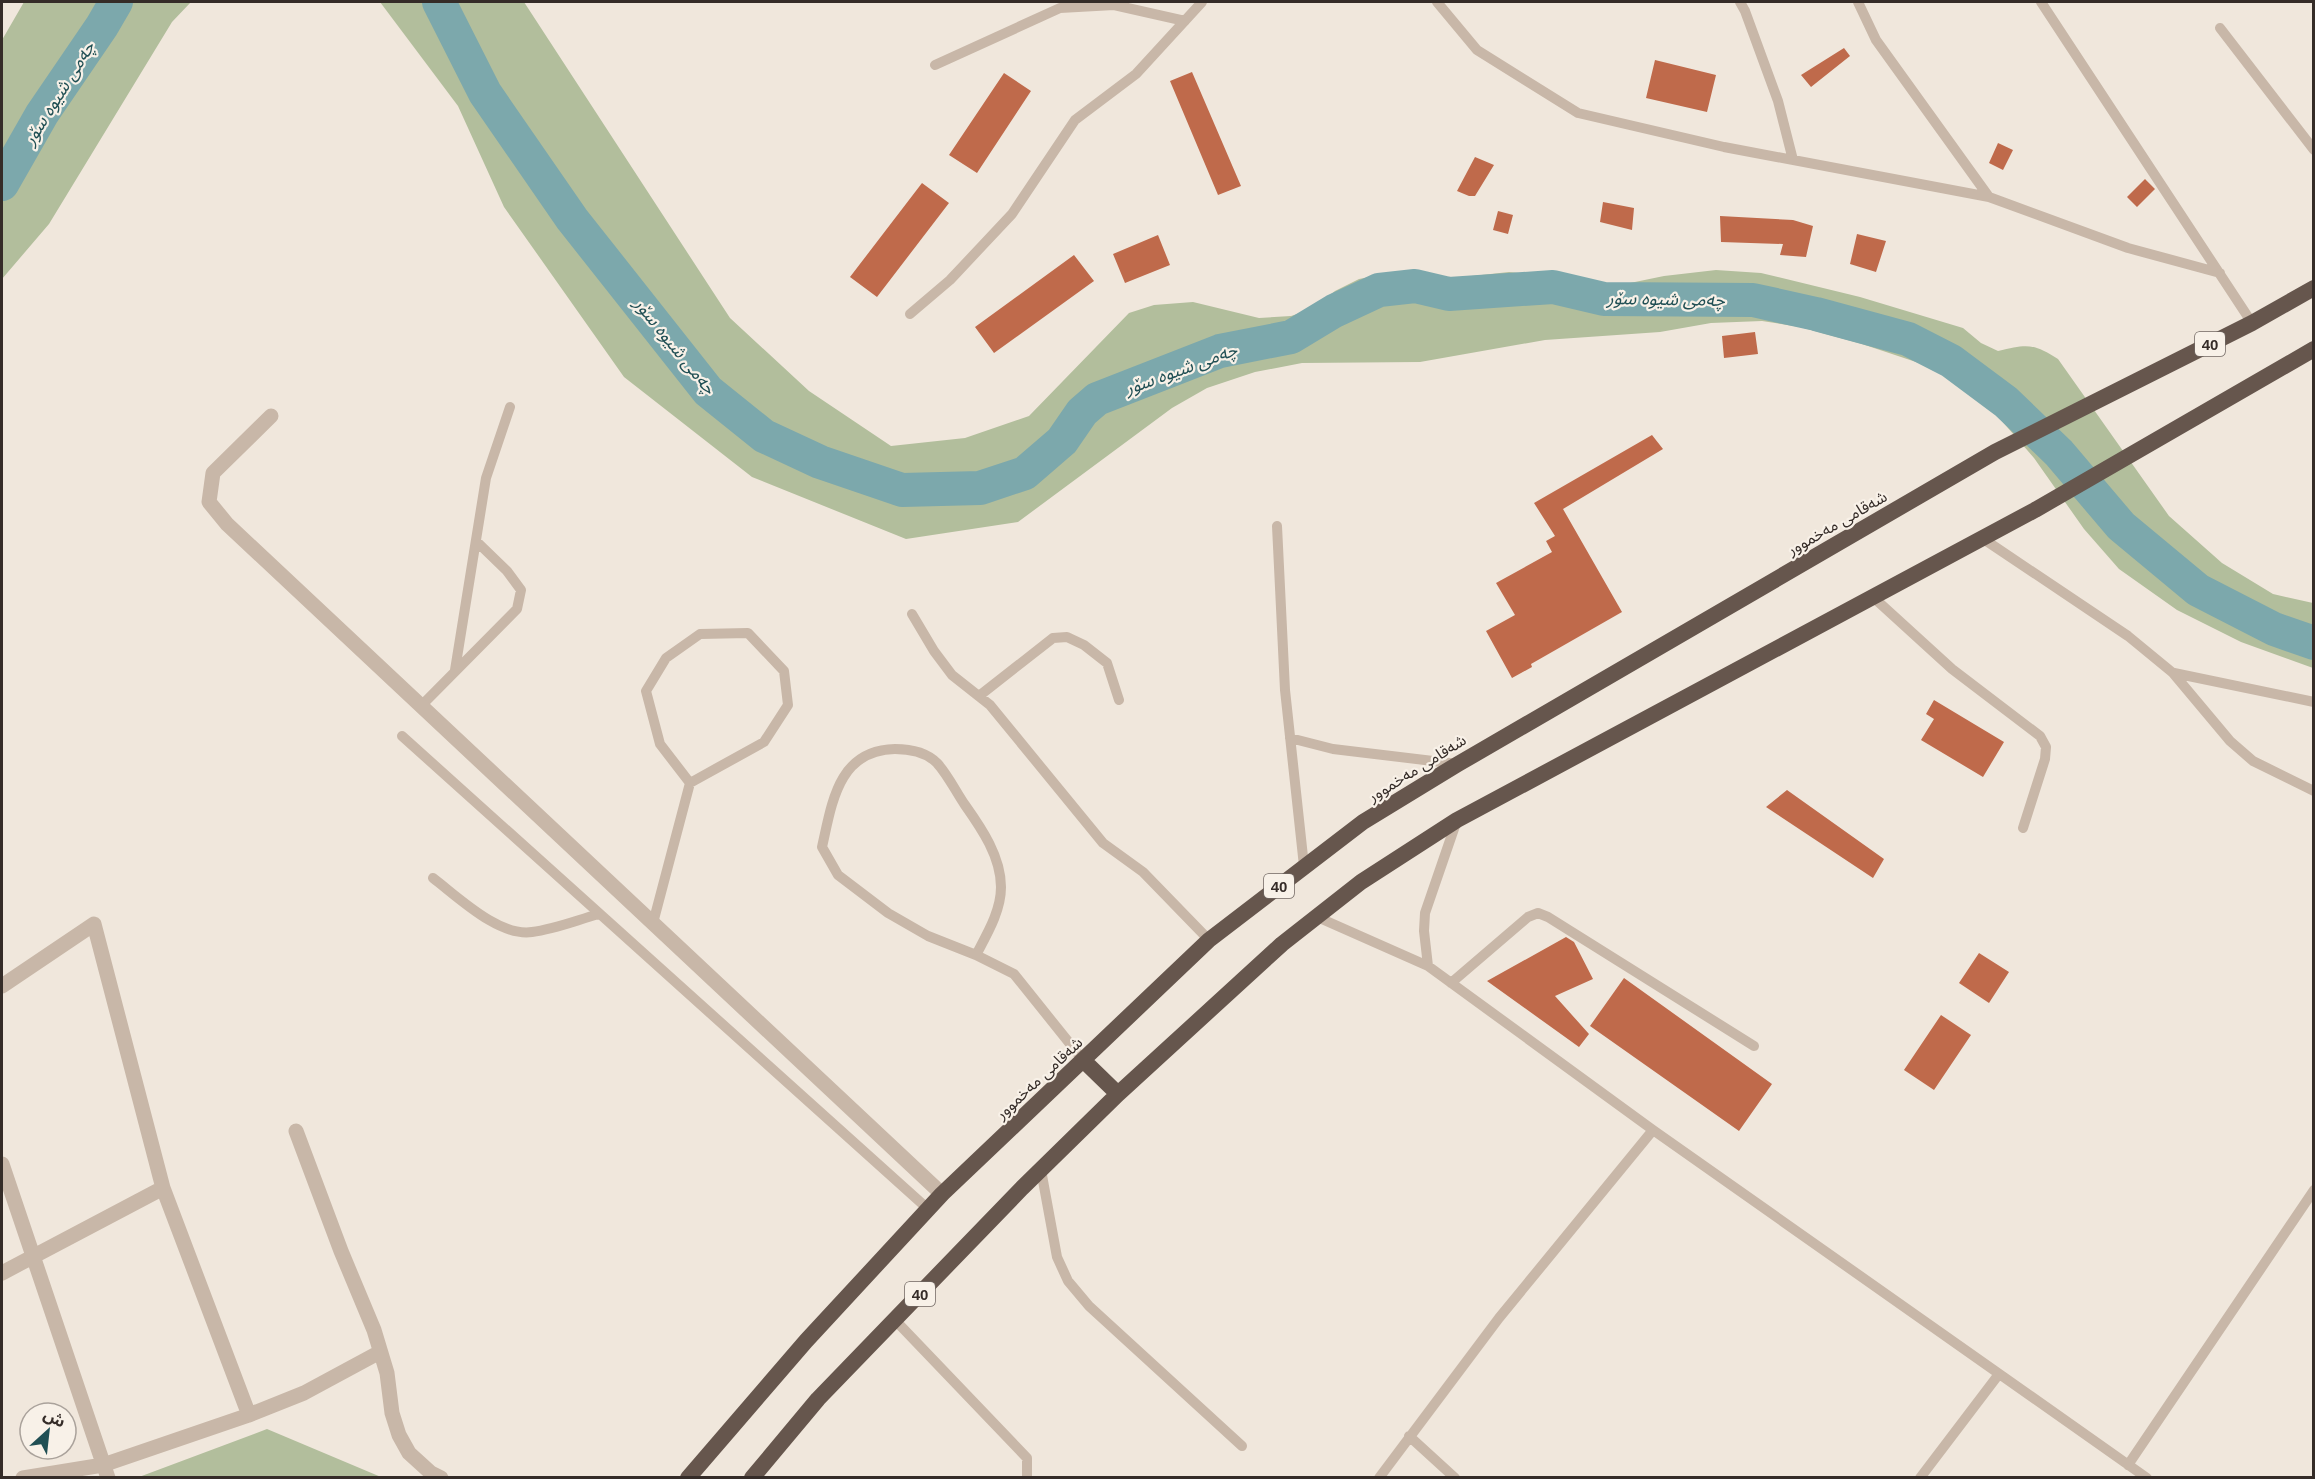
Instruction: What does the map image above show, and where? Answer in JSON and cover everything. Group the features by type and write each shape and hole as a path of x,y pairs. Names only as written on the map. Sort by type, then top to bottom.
{"highway":[{"name":"شەقامی مەخموور","path":"688,1478 806,1341 942,1194 1209,940 1363,822 1458,764 1995,452 2252,323 2313,288"},
{"name":"40","path":"754,1477 818,1399 1041,1170 1118,1094 1315,916 1408,849 1457,820 2035,510 2313,350"},
{"path":"1083,1060 1118,1094"}],"street":[{"path":"271,416 213,473 209,502 227,524 942,1194"},
{"path":"2,986 94,924 163,1188 249,1415"},
{"path":"296,1131 341,1251 374,1330 387,1373 392,1413 399,1435 409,1453 431,1473 441,1478"},
{"path":"2,1164 105,1471"},
{"path":"2,1273 163,1188"},
{"path":"23,1478 105,1471 304,1393 380,1352"}],"lane":[{"path":"910,314 950,280 1012,214 1075,120 1136,74 1202,2"},
{"path":"1437,2 1477,50 1578,113 1724,147 1989,197 2128,248 2220,273"},
{"path":"1740,2 1778,101 1793,160"},
{"path":"1858,2 1876,40 1989,197"},
{"path":"2041,2 2252,323"},
{"path":"935,65 1060,8 1114,5 1185,21"},
{"path":"2220,28 2313,150"},
{"path":"455,670 486,478 510,407"},
{"path":"1277,526 1282,655 1304,866"},
{"path":"1982,538 2128,636 2174,673 2230,741 2253,762 2313,791"},
{"path":"420,706 517,609 521,590 507,571 476,541"},
{"path":"1873,597 1952,669 2040,736 2046,747 2045,759 2023,828"},
{"path":"912,614 934,651 952,675 990,705 1103,843 1143,872 1209,940"},
{"path":"653,923 690,783 764,742 788,705 784,671 748,633 700,633 666,658 645,691 660,744 690,783"},
{"path":"979,696 1053,638 1067,638 1084,645 1107,663 1119,700"},
{"path":"2174,673 2313,702"},
{"path":"402,736 928,1209"},
{"path":"1290,738 1333,749 1458,764"},
{"path":"976,955 993,924 1001,889 999,864 977,822 936,763 912,749 883,749 851,764 833,795 822,847 837,875 897,919 928,936 976,955 1014,974 1083,1060"},
{"path":"1428,966 1424,931 1425,913 1457,820"},
{"path":"433,878 484,918 509,929 530,933 599,914"},
{"path":"1451,983 1528,916 1538,913 1548,917 1754,1046"},
{"path":"1315,916 1428,966 1653,1130 2147,1478"},
{"path":"1379,1478 1499,1318 1653,1130"},
{"path":"1041,1170 1057,1257 1068,1281 1089,1306 1242,1446"},
{"path":"2128,1465 2313,1190"},
{"path":"895,1320 1027,1458 1026,1478"},
{"path":"1920,1478 1999,1374"},
{"path":"1409,1436 1455,1478"}],"green space":[{"path":"24,2 191,2 172,22 49,224 2,279 2,40"},
{"path":"380,2 524,2 730,318 809,391 891,446 965,438 1029,416 1129,313 1154,305 1193,302 1259,318 1291,316 1312,309 1335,291 1359,279 1395,272 1429,277 1463,277 1509,272 1553,276 1596,284 1630,283 1664,276 1716,270 1761,273 1860,297 1963,328 1981,343 1998,351 2030,346 2058,359 2169,516 2222,563 2273,594 2313,603 2313,668 2241,642 2177,610 2119,569 2084,529 2034,458 1988,405 1960,384 1919,363 1862,344 1800,327 1762,321 1711,323 1660,332 1545,340 1420,362 1302,363 1255,372 1207,388 1172,408 1018,522 906,539 752,477 624,377 504,207 458,106"},
{"path":"267,1429 381,1477 139,1477"}],"building":[{"path":"1844,48 1850,56 1811,87 1801,75"},
{"path":"1655,60 1716,75 1707,112 1646,98"},
{"path":"1192,72 1241,186 1218,195 1170,81"},
{"path":"1004,73 1031,91 977,173 949,155"},
{"path":"1998,143 2013,150 2003,170 1989,163"},
{"path":"1475,157 1494,165 1475,196 1469,196 1457,191"},
{"path":"2145,179 2155,189 2137,207 2127,197"},
{"path":"922,183 949,203 877,297 850,277"},
{"path":"1603,202 1634,208 1632,230 1600,222"},
{"path":"1498,211 1513,215 1508,234 1493,230"},
{"path":"1720,216 1793,220 1813,226 1806,257 1780,255 1783,244 1721,242"},
{"path":"1857,234 1886,241 1876,272 1850,264"},
{"path":"1158,235 1170,265 1125,283 1113,254"},
{"path":"1074,255 1094,281 994,353 975,327"},
{"path":"1755,332 1758,354 1724,358 1722,336"},
{"path":"1652,435 1663,449 1563,509 1622,612 1531,664 1532,667 1512,678 1486,631 1515,615 1496,583 1552,552 1546,541 1555,536 1534,503"},
{"path":"1934,700 2004,742 1983,777 1921,740 1934,719 1926,714"},
{"path":"1787,790 1884,859 1873,878 1766,807"},
{"path":"1566,937 1574,942 1593,979 1555,996 1589,1034 1579,1047 1487,981"},
{"path":"1979,953 2009,972 1989,1003 1959,983"},
{"path":"1624,978 1772,1084 1739,1131 1590,1026"},
{"path":"1941,1015 1971,1035 1934,1090 1904,1070"}],"waterway":[{"name":"چەمی شیوە سۆر","path":"2,184 42,114 116,2"},
{"name":"چەمی شیوە سۆر","path":"439,2 485,93 572,219 708,391 764,436 820,462 902,490 980,488 1025,473 1062,441 1082,412 1097,399 1220,351 1291,337 1334,311 1379,290 1415,286 1449,294 1553,287 1604,299 1753,300 1908,339 1951,361 2006,402 2059,453 2121,526 2198,590 2274,629 2314,643"}]}
